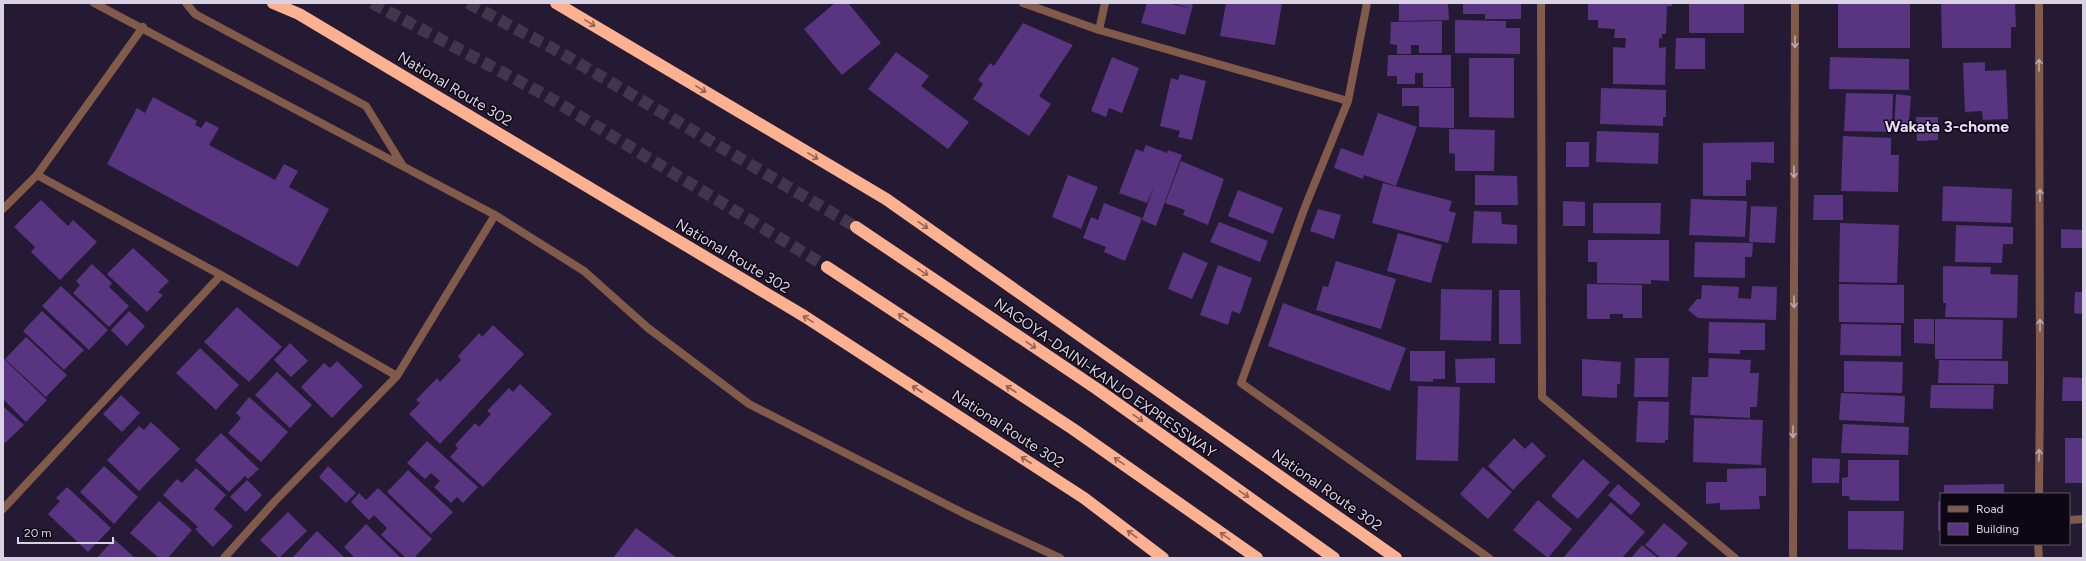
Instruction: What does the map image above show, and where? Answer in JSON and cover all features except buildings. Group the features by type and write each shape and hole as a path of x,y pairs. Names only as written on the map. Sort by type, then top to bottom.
{"highway":[{"name":"National Route 302","path":"273,3 306,18 804,316 1084,498 1163,558"},
{"name":"National Route 302","path":"556,3 886,199 1396,558"},
{"name":"NAGOYA-DAINI-KANJO EXPRESSWAY","path":"856,227 1097,389 1334,558"},
{"path":"827,267 1072,429 1257,558"}],"street":[{"path":"94,3 143,27 495,215 584,272 648,328 749,404 965,514 1060,558"},
{"path":"186,3 195,14 366,106 404,166"},
{"path":"1023,3 1099,30 1348,101"},
{"path":"1099,30 1105,3"},
{"path":"1367,3 1348,101 1305,207 1241,382 1489,558"},
{"path":"1541,3 1542,397 1735,558"},
{"path":"1793,558 1795,3"},
{"path":"2039,3 2039,493"},
{"path":"3,209 36,175 143,27"},
{"path":"36,175 221,275 397,376"},
{"path":"224,558 275,501 397,376 495,215"},
{"path":"3,509 221,275"},
{"path":"2070,520 2083,519"},
{"path":"2038,545 2038,558"}],"tunnel":[{"path":"372,3 545,95 827,267"},
{"path":"468,3 563,54 856,227"}],"district":[{"name":"Wakata 3-chome","path":"1947,126"}]}
